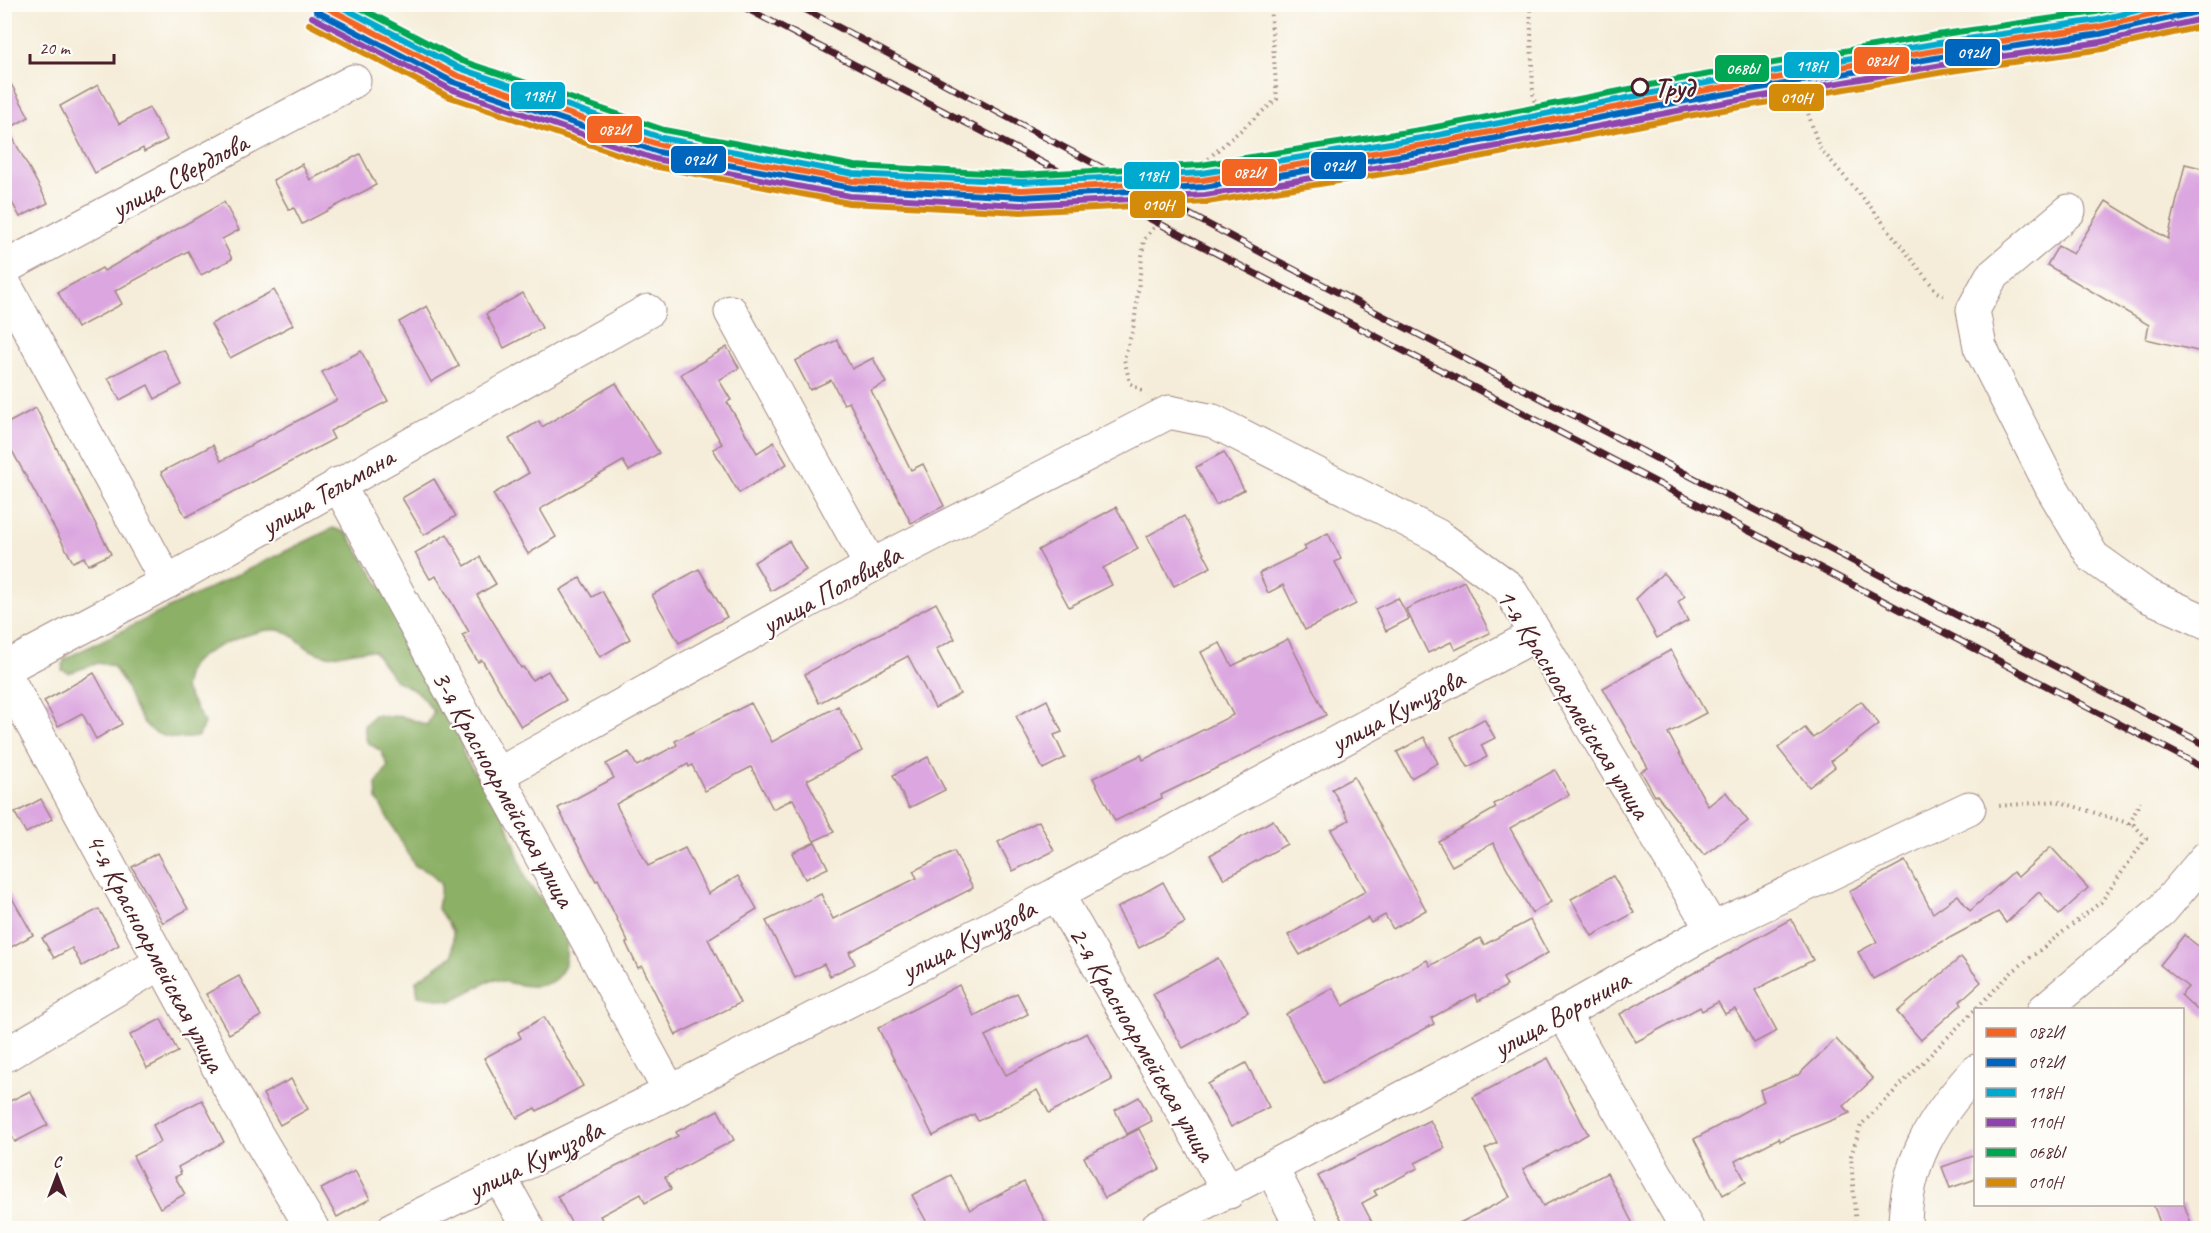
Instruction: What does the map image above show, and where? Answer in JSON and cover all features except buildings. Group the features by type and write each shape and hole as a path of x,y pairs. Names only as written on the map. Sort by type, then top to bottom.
{"street":[{"name":"улица Свердлова","path":"4,268 354,81"},
{"path":"2069,211 1991,277 1973,310 1980,347 2052,488 2092,557 2146,595 2206,622"},
{"path":"4,283 167,582"},
{"name":"улица Тельмана","path":"4,671 167,582 648,311"},
{"path":"731,312 871,566"},
{"name":"улица Половцева","path":"497,775 871,566 1169,412"},
{"name":"1-я Красноармейская улица","path":"1169,412 1213,421 1438,536 1509,587 1535,635 1712,929"},
{"name":"3-я Красноармейская улица","path":"338,484 670,1092"},
{"name":"улица Кутузова","path":"394,1228 670,1092 1057,894 1535,635"},
{"name":"4-я Красноармейская улица","path":"4,671 236,1100 312,1228"},
{"name":"улица Воронина","path":"1157,1228 1229,1192 1563,1013 1712,929 1969,808"},
{"path":"2046,1008 2161,911 2206,858"},
{"name":"2-я Красноармейская улица","path":"1057,894 1229,1192"},
{"path":"4,1056 162,962"},
{"path":"1563,1013 1687,1228"},
{"path":"1905,1228 1905,1207 1916,1157 1945,1104 1974,1073"},
{"path":"1272,1169 1302,1228"},
{"path":"499,1176 528,1228"}],"path":[{"path":"1169,412 1130,383 1124,359 1134,325 1144,240 1212,155 1277,99 1270,4"},
{"path":"1530,4 1533,92 1540,140"},
{"path":"2048,45 2206,11"},
{"path":"1334,177 2036,47"},
{"path":"1805,90 1808,113 1819,147 1870,206 1936,292 1973,310"},
{"path":"2203,690 2206,677"},
{"path":"1969,808 2057,801 2130,824 2146,838 2101,902 2012,972 1976,1008"},
{"path":"2130,824 2140,801"},
{"path":"1856,1228 1851,1156 1861,1125 1974,1011"}],"green space":[{"path":"333,528 347,533 465,720 462,750 466,760 505,817 527,882 567,931 565,965 557,977 549,983 531,986 493,979 451,1001 418,996 416,981 453,955 453,931 438,909 441,885 431,873 415,866 377,799 376,784 388,766 381,751 367,742 364,726 374,715 404,717 427,725 434,712 418,692 395,680 374,651 325,655 311,650 291,635 278,630 258,632 218,647 197,660 187,674 184,688 204,722 199,736 193,738 165,736 150,729 139,716 113,666 98,663 69,673 62,670 64,659"}],"railway":[{"path":"738,4 2206,769"},
{"path":"795,4 1247,245 2206,745"}],"transit line":[{"name":"082И","path":"320,4 456,75 660,145 853,181 1022,190 1203,180 1429,144 1684,94 1940,50 2099,27 2197,4"},
{"name":"118Н","path":"336,4 459,68 662,138 854,174 1022,182 1202,173 1428,137 1683,87 1939,43 2098,20 2163,4"},
{"name":"068Ы","path":"353,4 462,61 664,130 855,166 1022,175 1201,165 1426,129 1681,79 1937,35 2096,12 2130,4"},
{"name":"092И","path":"316,11 453,82 658,152 852,188 1022,197 1204,187 1430,151 1685,101 1941,57 2100,34 2201,11"},
{"name":"110Н","path":"312,17 450,89 655,159 850,196 1021,205 1205,195 1431,159 1687,109 1942,65 2101,42 2202,19"},
{"name":"010Н","path":"309,24 447,96 653,166 849,203 1021,212 1207,202 1433,166 1688,116 1944,72 2102,49 2204,26"}],"place":[{"name":"Труд","path":"1640,87"}]}
